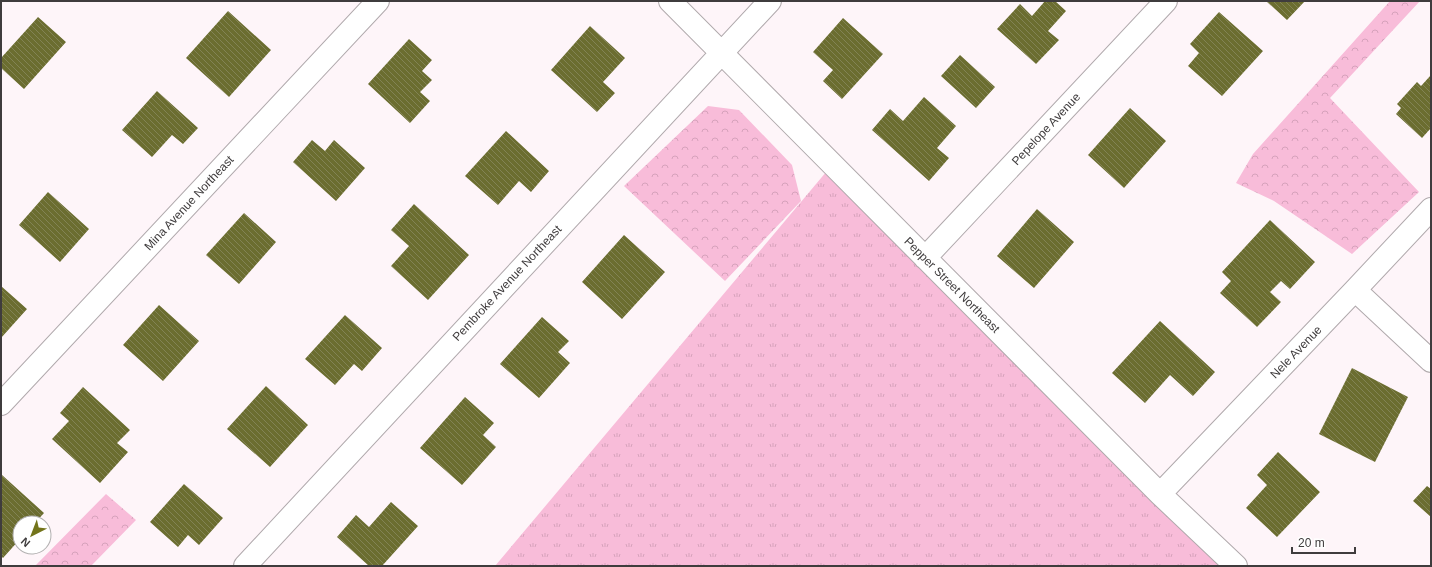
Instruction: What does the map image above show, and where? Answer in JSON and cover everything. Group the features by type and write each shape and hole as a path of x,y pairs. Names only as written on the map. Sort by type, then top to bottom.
{"street":[{"name":"Mina Avenue Northeast","path":"1,404 378,1"},
{"name":"Pepper Street Northeast","path":"670,1 1160,494 1236,566"},
{"name":"Pembroke Avenue Northeast","path":"245,566 770,1"},
{"name":"Pepelope Avenue","path":"925,258 1166,1"},
{"name":"Nele Avenue","path":"1160,494 1431,209"},
{"path":"1355,290 1431,360"}],"green space":[{"path":"1390,1 1420,1 1330,98 1419,192 1352,254 1274,201 1236,183 1253,154"},
{"path":"708,106 739,110 792,165 801,201 725,281 624,186"},
{"path":"832,165 1240,566 495,566"},
{"path":"106,494 136,520 91,566 35,566 46,555 52,555 52,549"}],"building":[{"path":"1045,1 1055,1 1066,11 1048,31 1059,40 1036,64 997,29 1020,4 1032,16"},
{"path":"1266,1 1305,1 1287,20"},
{"path":"228,11 271,50 229,97 186,58"},
{"path":"1219,12 1263,51 1222,96 1188,66 1199,53 1190,44"},
{"path":"38,17 66,42 24,89 1,68 1,58"},
{"path":"843,18 883,54 842,99 823,81 833,70 813,52"},
{"path":"590,26 625,58 603,82 615,93 597,112 551,70"},
{"path":"409,39 432,60 422,71 432,80 420,92 430,101 410,123 368,84"},
{"path":"960,55 995,87 976,108 941,76"},
{"path":"1431,75 1431,128 1422,138 1396,114 1401,108 1397,104 1417,82 1421,86"},
{"path":"157,91 198,128 183,144 172,135 152,157 122,130"},
{"path":"924,97 956,126 937,148 949,158 929,181 872,130 890,109 903,121"},
{"path":"1130,108 1166,141 1124,188 1088,155"},
{"path":"506,131 549,171 531,192 519,181 498,205 465,176"},
{"path":"312,140 325,151 334,140 365,168 336,201 293,162"},
{"path":"48,192 89,229 60,262 19,225"},
{"path":"414,204 469,255 428,300 391,266 409,246 391,230"},
{"path":"1037,209 1074,242 1034,288 997,256"},
{"path":"244,213 276,242 239,284 206,255"},
{"path":"1270,220 1315,262 1290,289 1281,281 1270,292 1281,302 1257,327 1220,293 1231,281 1222,272"},
{"path":"624,235 665,272 622,319 582,282"},
{"path":"1,286 27,309 1,338"},
{"path":"159,305 199,341 163,381 123,345"},
{"path":"345,315 382,348 362,371 354,364 335,385 305,359"},
{"path":"542,317 569,341 558,352 570,363 539,398 500,364"},
{"path":"1160,321 1215,372 1193,396 1170,375 1145,403 1112,373"},
{"path":"1352,368 1408,397 1375,462 1319,434"},
{"path":"266,386 308,425 270,467 227,429"},
{"path":"83,387 130,430 117,443 128,452 100,483 52,439 69,421 60,413"},
{"path":"465,397 494,423 483,435 496,447 462,485 420,448"},
{"path":"1278,452 1320,492 1277,537 1246,508 1267,485 1257,475"},
{"path":"2,475 44,513 42,515 12,515 12,548 3,558 1,556"},
{"path":"184,484 223,518 199,545 188,535 178,547 150,522"},
{"path":"1427,486 1431,489 1431,517 1413,501"},
{"path":"391,502 418,526 382,566 369,566 337,537 356,515 369,527"}]}
